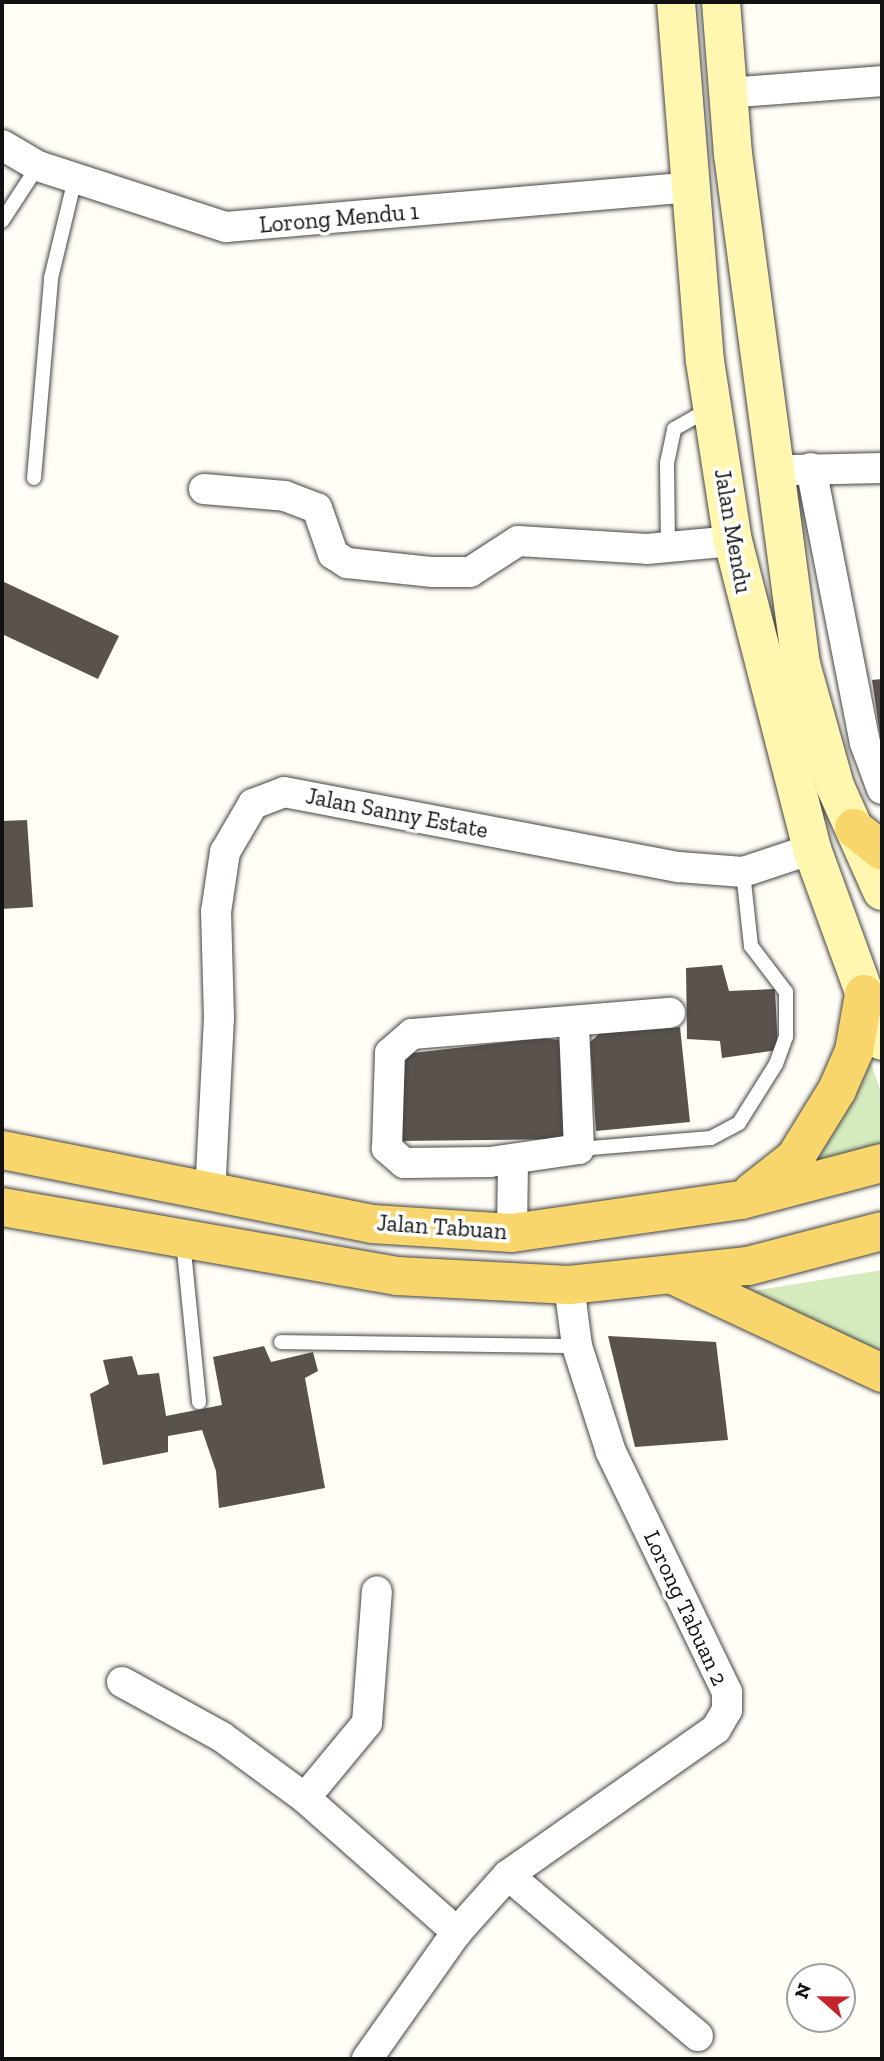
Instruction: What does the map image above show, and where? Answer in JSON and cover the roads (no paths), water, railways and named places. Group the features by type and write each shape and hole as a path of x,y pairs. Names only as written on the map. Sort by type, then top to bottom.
{"main road":[{"name":"Jalan Mendu","path":"676,2 713,408 733,541 812,849 882,1041"},
{"name":"Jalan Mendu","path":"721,2 727,93 773,472 801,664 835,786 868,840 882,891"},
{"path":"743,1200 795,1158 837,1090 854,1052 863,994"},
{"name":"Jalan Tabuan","path":"2,1150 210,1195 372,1224 512,1233 743,1200 882,1164"},
{"path":"2,1207 397,1276 569,1285 676,1276 748,1266 882,1231"},
{"path":"676,1276 882,1373"}],"street":[{"path":"727,93 882,81"},
{"name":"Lorong Mendu 1","path":"2,145 38,166 226,227 691,187"},
{"path":"773,472 811,468 882,468"},
{"path":"811,468 865,743 882,789"},
{"path":"204,489 285,496 317,508 333,554 347,563 470,572 518,541 668,548 733,541"},
{"name":"Jalan Sanny Estate","path":"210,1195 219,1018 216,912 225,852 253,804 284,792 679,867 743,872 812,849"},
{"path":"574,1025 579,1149 513,1160 404,1163 387,1148 390,1053 412,1034 574,1025 670,1013"},
{"path":"512,1233 513,1160"},
{"name":"Lorong Tabuan 2","path":"367,2059 457,1932 508,1875 716,1729 727,1710 727,1692 611,1452 577,1346 569,1285"},
{"path":"305,1798 367,1723 377,1591"},
{"path":"122,1682 222,1737 305,1798 457,1932"},
{"path":"508,1875 698,2036"}],"lane":[{"path":"2,221 38,166"},
{"path":"34,478 51,278 75,179"},
{"path":"668,548 667,463 674,429 713,408"},
{"path":"579,1149 711,1138 739,1123 776,1064 786,1037 786,992 751,946 743,872"},
{"path":"183,1240 199,1402"},
{"path":"281,1342 577,1346"}]}
